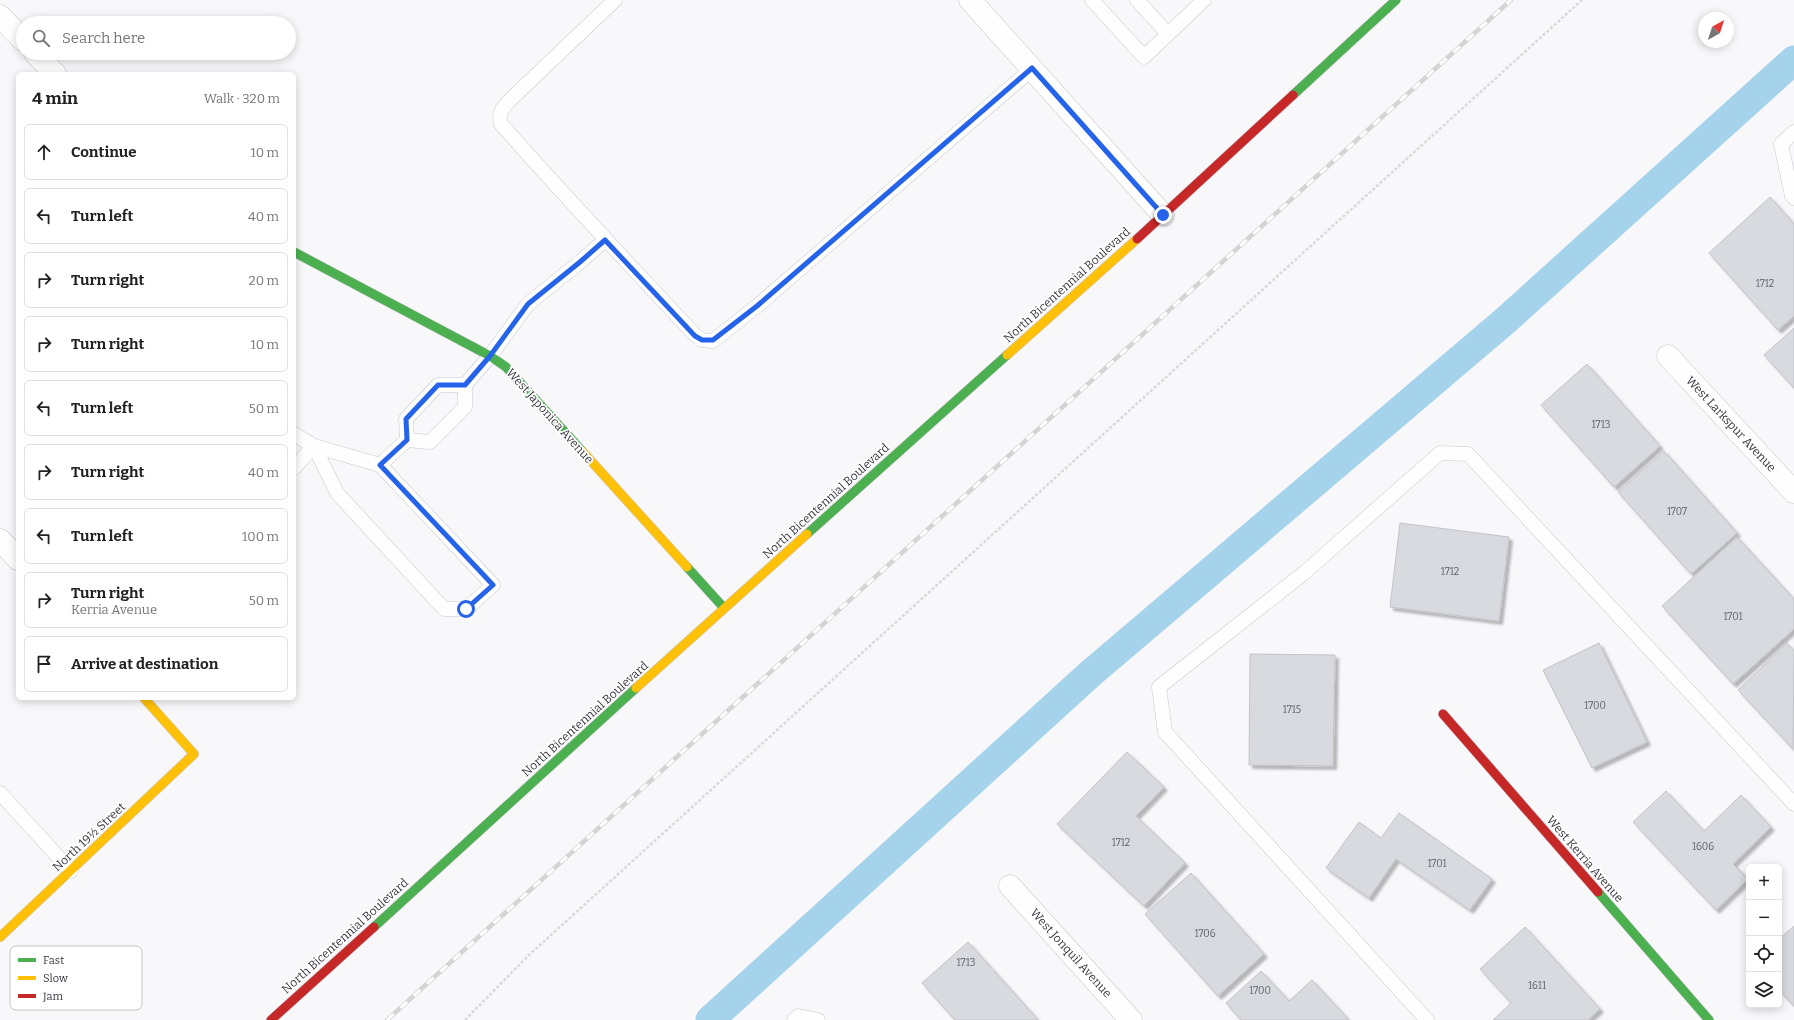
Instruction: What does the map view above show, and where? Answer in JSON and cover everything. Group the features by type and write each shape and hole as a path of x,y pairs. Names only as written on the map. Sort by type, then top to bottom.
{"main road":[{"name":"North Bicentennial Boulevard","path":"271,1020 724,608 1163,215 1396,0"},
{"name":"West Japonica Avenue","path":"296,253 490,356 506,367 724,608"},
{"name":"North 19½ Street","path":"0,937 194,754 146,700"},
{"name":"West Kerria Avenue","path":"1443,714 1709,1020"}],"street":[{"path":"970,0 1163,215"},
{"path":"0,16 16,33"},
{"path":"42,60 53,72"},
{"name":"West Larkspur Avenue","path":"1668,356 1794,492"},
{"path":"0,540 16,557"},
{"name":"West Jonquil Avenue","path":"1010,886 1131,1020"}],"lane":[{"path":"615,0 509,101 500,111 501,124 605,240 695,336 702,340 713,340 763,301 1032,68"},
{"path":"1092,0 1144,57 1204,0"},
{"path":"1137,0 1168,34"},
{"path":"1794,132 1781,144 1792,196 1794,198"},
{"path":"380,465 407,440 430,442 465,408 465,385 490,356 528,304 605,240"},
{"path":"407,440 406,419 438,385 465,385"},
{"path":"296,435 314,446 380,465 493,585 466,609 444,609 337,493 314,446"},
{"path":"296,466 314,446"},
{"path":"1427,1020 1165,732 1159,687 1304,573 1440,453 1468,454 1794,804"},
{"path":"0,793 71,871"},
{"path":"794,1020 798,1016 818,1020"}],"path":[{"path":"465,1020 541,944 1582,0"}],"building":[{"path":"1770,197 1794,224 1794,316 1778,330 1709,253"},
{"path":"1794,328 1794,388 1764,355"},
{"path":"1587,364 1660,446 1614,487 1541,405"},
{"path":"1664,451 1737,533 1691,574 1618,492"},
{"path":"1400,523 1509,537 1499,621 1390,607"},
{"path":"1737,537 1794,599 1794,629 1733,684 1662,606"},
{"path":"1599,643 1647,742 1592,768 1543,670"},
{"path":"1787,643 1794,651 1793,749 1738,690"},
{"path":"1250,654 1335,655 1333,766 1249,765"},
{"path":"1127,752 1164,787 1136,816 1185,863 1144,906 1057,824"},
{"path":"1666,791 1704,831 1741,795 1771,827 1733,864 1746,877 1746,881 1716,910 1633,822"},
{"path":"1399,813 1492,879 1470,910 1396,859 1369,898 1326,868 1359,822 1381,838"},
{"path":"1191,873 1264,954 1218,996 1145,914"},
{"path":"1794,926 1794,1006 1782,993 1782,936"},
{"path":"1525,927 1600,1009 1588,1020 1493,1020 1511,1003 1480,969"},
{"path":"968,942 1038,1020 955,1020 922,983"},
{"path":"1261,971 1289,1001 1312,980 1349,1020 1241,1020 1226,1003"}],"waterway":[{"path":"710,1020 1090,674 1506,320 1794,60"}],"railway":[{"path":"387,1020 1511,0"}],"traffic: fast":[{"path":"1293,95 1396,0"},
{"path":"296,253 490,356 506,367 582,451"},
{"path":"807,534 1007,355"},
{"path":"687,567 724,608"},
{"path":"374,927 636,688"},
{"path":"1598,892 1709,1020"}],"traffic: slow":[{"path":"1007,355 1137,239"},
{"path":"582,451 687,567"},
{"path":"636,688 807,534"},
{"path":"0,937 194,754 146,700"}],"traffic: jam":[{"path":"1137,239 1293,95"},
{"path":"1443,714 1598,892"},
{"path":"271,1020 374,927"}],"route":[{"path":"466,609 493,585 380,465 407,440 406,419 438,385 465,385 490,356 528,304 605,240 695,336 702,340 713,340 757,306 1032,68 1163,215"}]}
